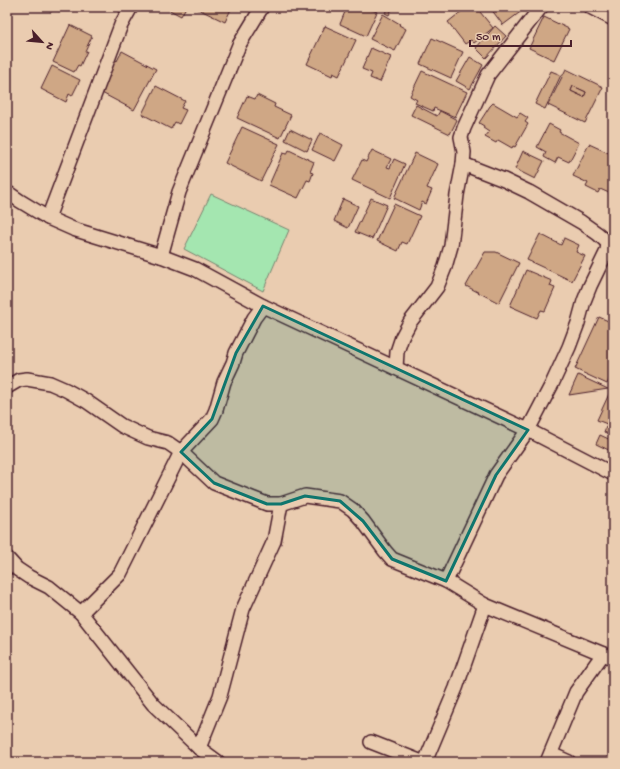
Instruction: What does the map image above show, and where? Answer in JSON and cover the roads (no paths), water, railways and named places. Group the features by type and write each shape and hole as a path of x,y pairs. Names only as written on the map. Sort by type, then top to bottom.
{"street":[{"path":"48,218 121,25 131,7"},
{"path":"161,256 179,192 239,45 262,7"},
{"path":"396,368 397,352 402,337 410,322 437,287 451,246 464,152 461,137 464,128 488,75 541,7"},
{"path":"590,7 613,19"},
{"path":"446,581 496,475 528,430 552,384 569,347 584,301 611,244 581,222 529,192 504,180 462,164"},
{"path":"7,192 48,218 73,229 161,256 195,269 263,306 528,430 613,474"},
{"path":"81,613 120,574 181,452 212,420 224,382 236,353 254,318 263,306"},
{"path":"7,387 19,380 27,379 50,383 66,390 86,401 122,426 148,438 168,443 181,452 214,483 267,504 281,504 305,496 340,501 353,510 363,521 385,552 392,559 446,581 485,605 608,656 576,692 549,758 569,762"},
{"path":"200,748 220,696 243,609 274,541 281,504"},
{"path":"7,558 17,569 49,587 81,613 153,704 200,748 218,762"},
{"path":"371,742 423,762 456,688 485,605"}]}
